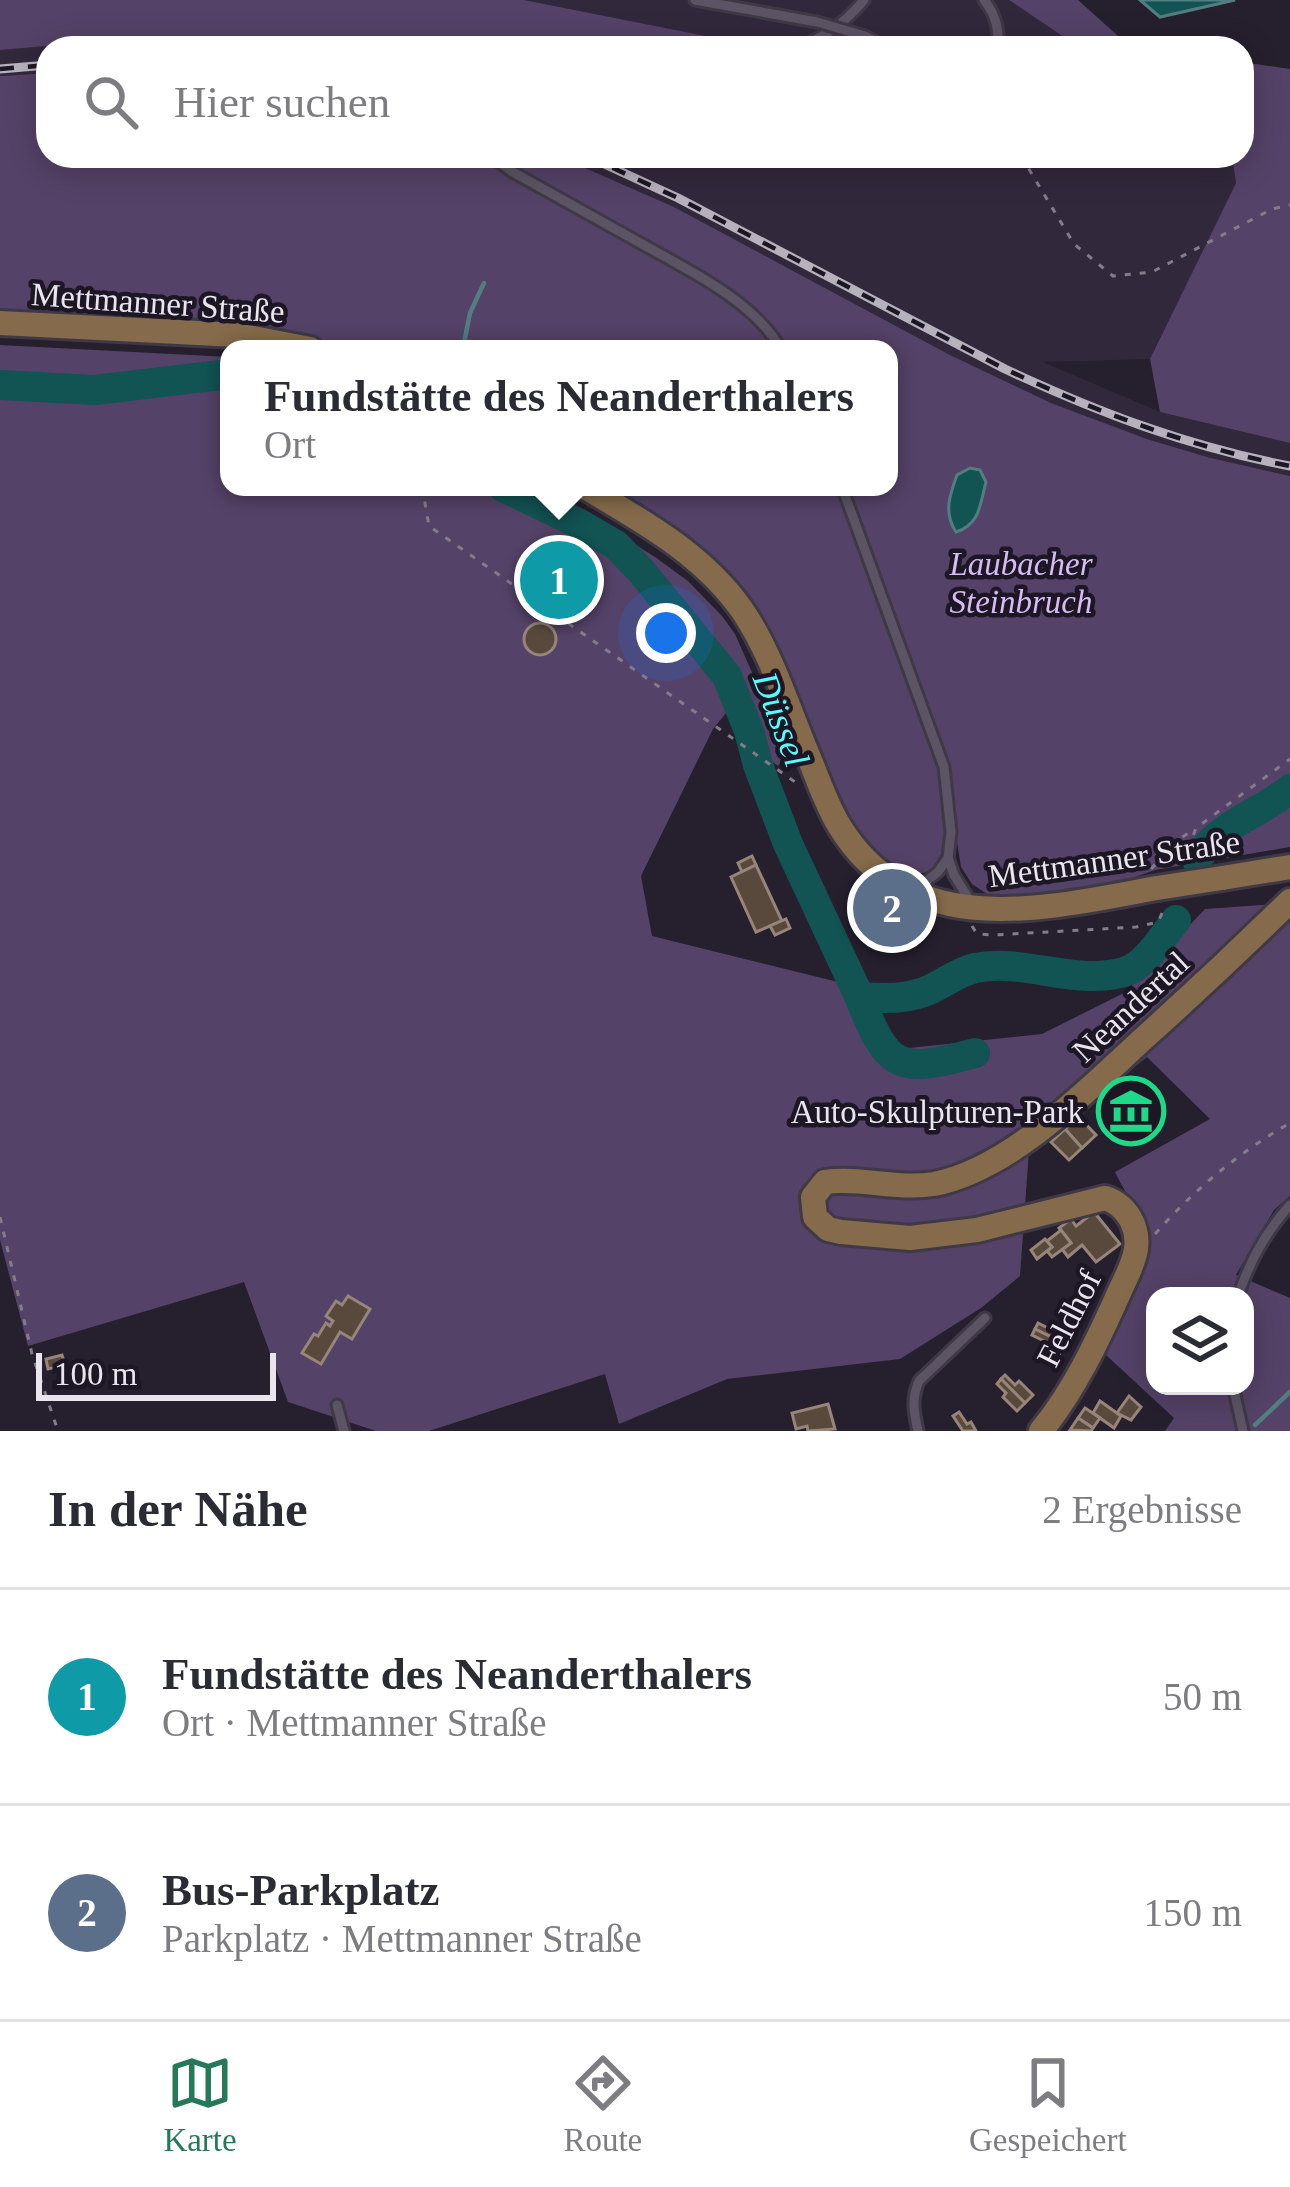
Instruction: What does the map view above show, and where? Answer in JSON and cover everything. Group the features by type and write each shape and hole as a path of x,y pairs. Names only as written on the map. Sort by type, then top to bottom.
{"main road":[{"name":"Mettmanner Straße","path":"0,323 263,340"},
{"name":"Mettmanner Straße","path":"599,496 687,552 743,612 839,826 863,856 913,892 976,921 1033,908 1161,897 1222,878 1290,867"},
{"name":"Neandertal","path":"1134,1229 1123,1207 1105,1198 977,1230 910,1238 873,1236 829,1229 814,1217 812,1202 825,1182 936,1184 985,1165 1017,1145 1089,1088 1290,901"},
{"name":"Feldhof","path":"1041,1431 1087,1358 1134,1258 1134,1229"}],"lane":[{"path":"695,0 818,22 866,36"},
{"path":"821,36 850,17 863,0"},
{"path":"984,0 992,10 998,36"},
{"path":"507,168 696,275 743,306 776,340"},
{"path":"845,496 944,767 950,819 948,858 976,921"},
{"path":"913,892 948,858"},
{"path":"1241,1287 1270,1228 1290,1205"},
{"path":"918,1431 914,1394 919,1381 985,1318"},
{"path":"1235,1395 1243,1431"},
{"path":"337,1405 344,1431"}],"path":[{"path":"1028,168 1074,244 1113,275 1152,272 1272,209 1290,205"},
{"path":"424,496 429,526 791,780"},
{"path":"1172,846 1290,759"},
{"path":"1181,867 1196,828"},
{"path":"976,921 993,935 1136,927 1158,922 1161,897"},
{"path":"1134,1258 1187,1198 1250,1146 1290,1123"},
{"path":"0,1216 32,1354 58,1431"}],"shaded area":[{"path":"524,0 1009,0 1062,36 705,36"},
{"path":"1140,0 1235,0 1160,17"},
{"path":"36,47 36,74 0,76 0,50"},
{"path":"586,168 1234,168 1236,183 1150,359 1043,362 1160,412 1290,443 1290,476 1147,439 1051,403 950,355 674,207"},
{"path":"970,468 980,470 986,482 974,519 956,532 950,497 957,475"}],"green space":[{"path":"0,0 524,0 706,36 36,36 36,47 0,50"},
{"path":"1009,0 1078,0 1118,36 1062,36"},
{"path":"1254,64 1290,69 1290,443 1160,412 1150,359 1236,183 1234,168 1254,168"},
{"name":"Laubacher Steinbruch","path":"36,74 36,168 585,168 674,207 950,355 1051,403 1147,439 1290,476 1290,847 1155,870 1118,883 1023,896 987,894 972,884 961,867 957,842 948,843 931,871 902,871 877,854 853,825 770,646 611,496 898,496 898,340 306,340 0,317 0,76"},
{"path":"0,345 220,357 220,496 558,496 688,581 735,634 787,752 778,766 743,739 730,708 713,729 641,876 652,936 842,983 881,1051 1042,1034 1126,992 1205,909 1290,903 1290,1196 1274,1210 1236,1275 1290,1298 1290,1431 1165,1431 1174,1418 1149,1395 1254,1395 1254,1287 1146,1287 1146,1392 1106,1355 1135,1292 1144,1259 1139,1218 1115,1172 1210,1119 1147,1057 1029,1150 1020,1276 981,1308 900,1359 727,1379 619,1424 605,1374 429,1431 376,1431 288,1402 244,1282 28,1346 0,1240"}],"building":[{"path":"540,623 551,628 556,639 551,650 540,655 529,650 524,639 529,628"},
{"path":"752,856 756,865 742,872 738,863"},
{"path":"756,865 782,921 756,932 731,877"},
{"path":"786,919 790,928 775,935 770,926"},
{"path":"1130,1099 1143,1114 1122,1132 1109,1118"},
{"path":"1079,1117 1096,1135 1082,1148 1065,1129"},
{"path":"1065,1129 1082,1148 1069,1160 1051,1142"},
{"path":"1094,1212 1120,1244 1096,1262 1082,1245 1068,1257 1062,1249 1071,1243 1059,1228 1071,1219 1076,1226"},
{"path":"1061,1230 1071,1243 1052,1257 1047,1241"},
{"path":"1045,1239 1052,1247 1037,1259 1031,1250"},
{"path":"348,1296 370,1309 352,1339 340,1332 321,1364 302,1353 314,1334 318,1336 326,1323 330,1326 333,1321 326,1316 336,1301 342,1305"},
{"path":"1038,1323 1070,1334 1065,1344 1035,1329"},
{"path":"1035,1329 1065,1344 1060,1353 1042,1345 1044,1341 1032,1335"},
{"path":"62,1355 65,1365 48,1369 46,1359"},
{"path":"1005,1375 1033,1395 1025,1403 1001,1379"},
{"path":"1001,1379 1025,1403 1017,1411 1003,1397 1006,1393 997,1384"},
{"path":"1129,1396 1141,1407 1131,1420 1117,1413"},
{"path":"1100,1401 1121,1416 1114,1428 1093,1413"},
{"path":"828,1404 835,1429 796,1429 792,1413"},
{"path":"1085,1408 1100,1418 1093,1428 1078,1418"},
{"path":"959,1412 976,1431 963,1431 953,1416"},
{"path":"1078,1418 1093,1428 1091,1431 1070,1430"}],"waterway":[{"path":"465,340 484,283"},
{"name":"Düssel","path":"0,385 95,390 220,375"},
{"name":"Düssel","path":"522,496 616,545 727,676 788,844 859,996 916,994 968,970 993,966 1087,976 1124,972 1146,957 1176,920"},
{"name":"Düssel","path":"1197,860 1216,837 1290,789"},
{"name":"Düssel","path":"859,996 879,1039 899,1060 928,1063 975,1053"},
{"path":"1255,1425 1290,1392"}],"railway":[{"path":"0,69 36,66"},
{"path":"613,168 1040,385 1180,438 1290,466"}],"place":[{"name":"Fundstätte des Neanderthalers","path":"559,580"},
{"name":"Bus-Parkplatz","path":"892,908"},
{"name":"Auto-Skulpturen-Park","path":"1131,1111"}]}
